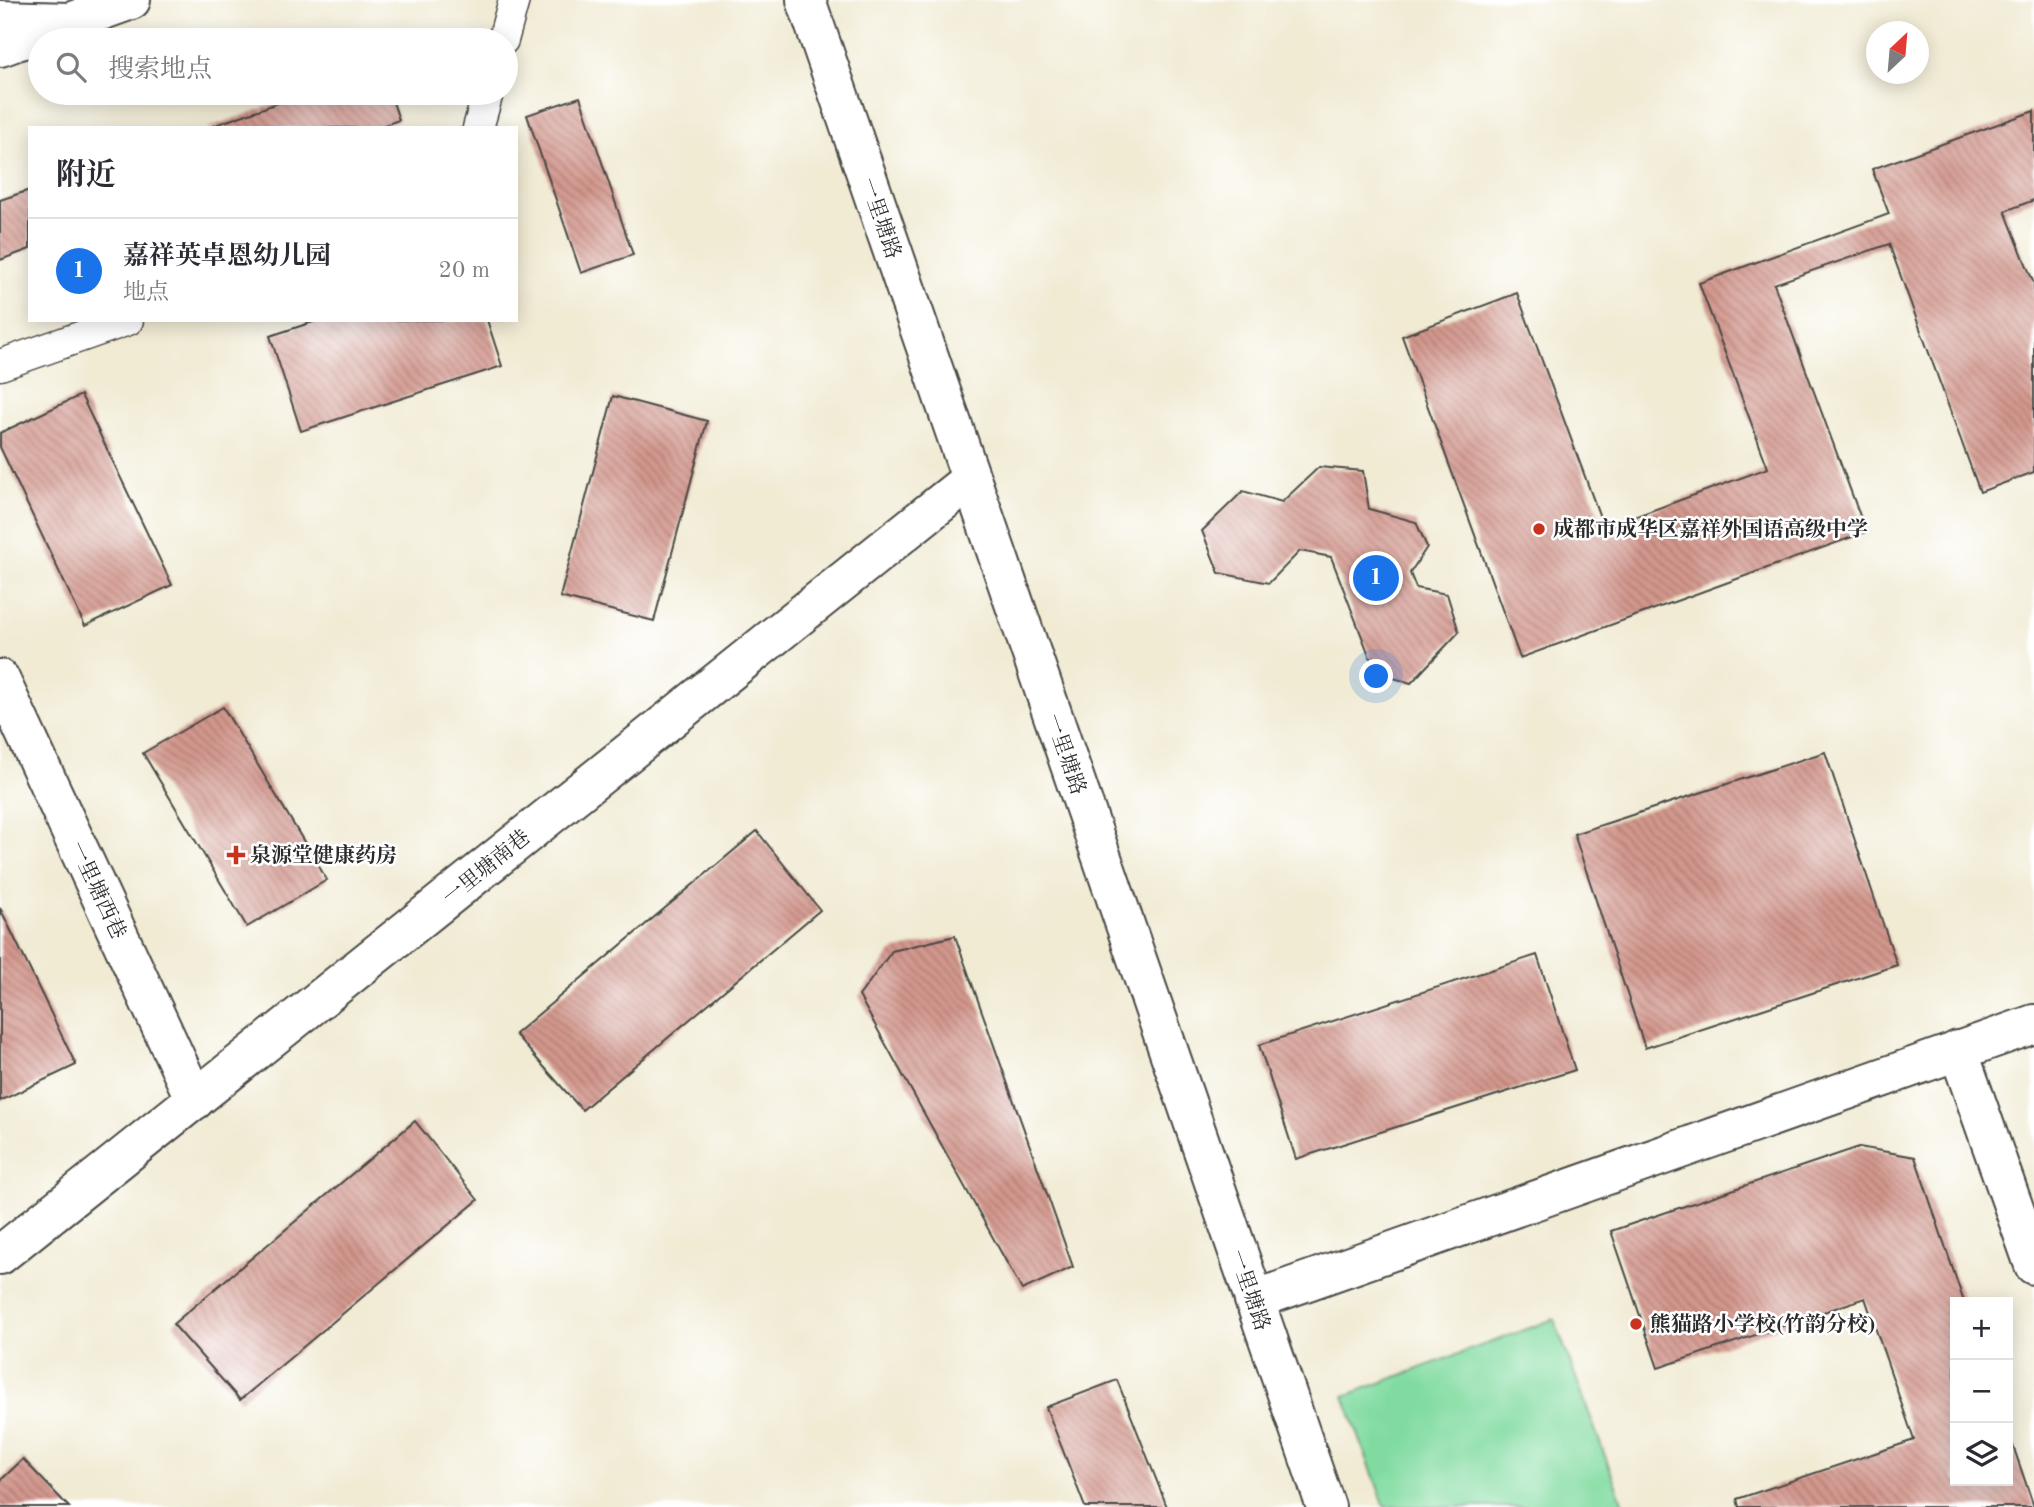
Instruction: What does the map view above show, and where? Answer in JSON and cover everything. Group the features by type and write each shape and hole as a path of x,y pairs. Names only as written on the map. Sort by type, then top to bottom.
{"street":[{"path":"52,28 131,0"},
{"path":"506,28 514,0"},
{"name":"一里塘路","path":"806,0 1326,1507"},
{"path":"0,20 69,22"},
{"path":"0,47 28,37"},
{"path":"479,126 485,105"},
{"path":"0,365 122,322"},
{"name":"一里塘南巷","path":"0,1255 971,479"},
{"name":"一里塘西巷","path":"0,679 195,1100"},
{"path":"1254,1300 2034,1024"},
{"path":"1958,1050 2034,1265"}],"green space":[{"path":"1554,1319 1624,1507 1385,1507 1344,1396"}],"building":[{"path":"580,97 633,255 581,273 527,115"},
{"path":"272,105 394,105 399,120 382,126 213,126"},
{"path":"2034,111 2034,200 2005,211 2034,284 2034,472 1980,492 1889,244 1774,284 1866,532 1520,658 1402,336 1517,293 1604,528 1768,468 1699,283 1889,214 1872,169"},
{"path":"28,191 28,250 0,260 0,200"},
{"path":"313,322 488,322 502,366 301,431 270,336"},
{"path":"81,395 172,585 85,626 0,447 0,433"},
{"path":"613,396 707,421 654,621 560,597"},
{"path":"1319,467 1363,471 1369,509 1416,522 1427,547 1410,573 1416,588 1447,594 1459,632 1411,683 1376,673 1331,557 1300,551 1269,583 1219,573 1202,531 1243,491 1282,502"},
{"path":"223,707 327,880 247,927 143,753"},
{"path":"1825,752 1897,965 1645,1048 1574,834"},
{"path":"757,831 820,910 582,1110 515,1034"},
{"path":"0,908 76,1065 0,1101"},
{"path":"955,936 1073,1267 1022,1290 859,996 892,951"},
{"path":"1537,955 1575,1070 1296,1159 1259,1045"},
{"path":"415,1121 478,1200 240,1400 173,1324"},
{"path":"1859,1147 1915,1157 1962,1297 1950,1297 1950,1486 2013,1486 2013,1446 2034,1507 1739,1507 1737,1499 1914,1440 1865,1298 1658,1368 1611,1231"},
{"path":"1117,1380 1167,1507 1085,1507 1046,1407"},
{"path":"23,1459 69,1507 0,1507 0,1481"}],"place":[{"name":"成都市成华区嘉祥外国语高级中学","path":"1539,529"},
{"name":"嘉祥英卓恩幼儿园","path":"1376,578"},
{"name":"泉源堂健康药房","path":"236,855"},
{"name":"熊猫路小学校(竹韵分校)","path":"1636,1324"}]}
